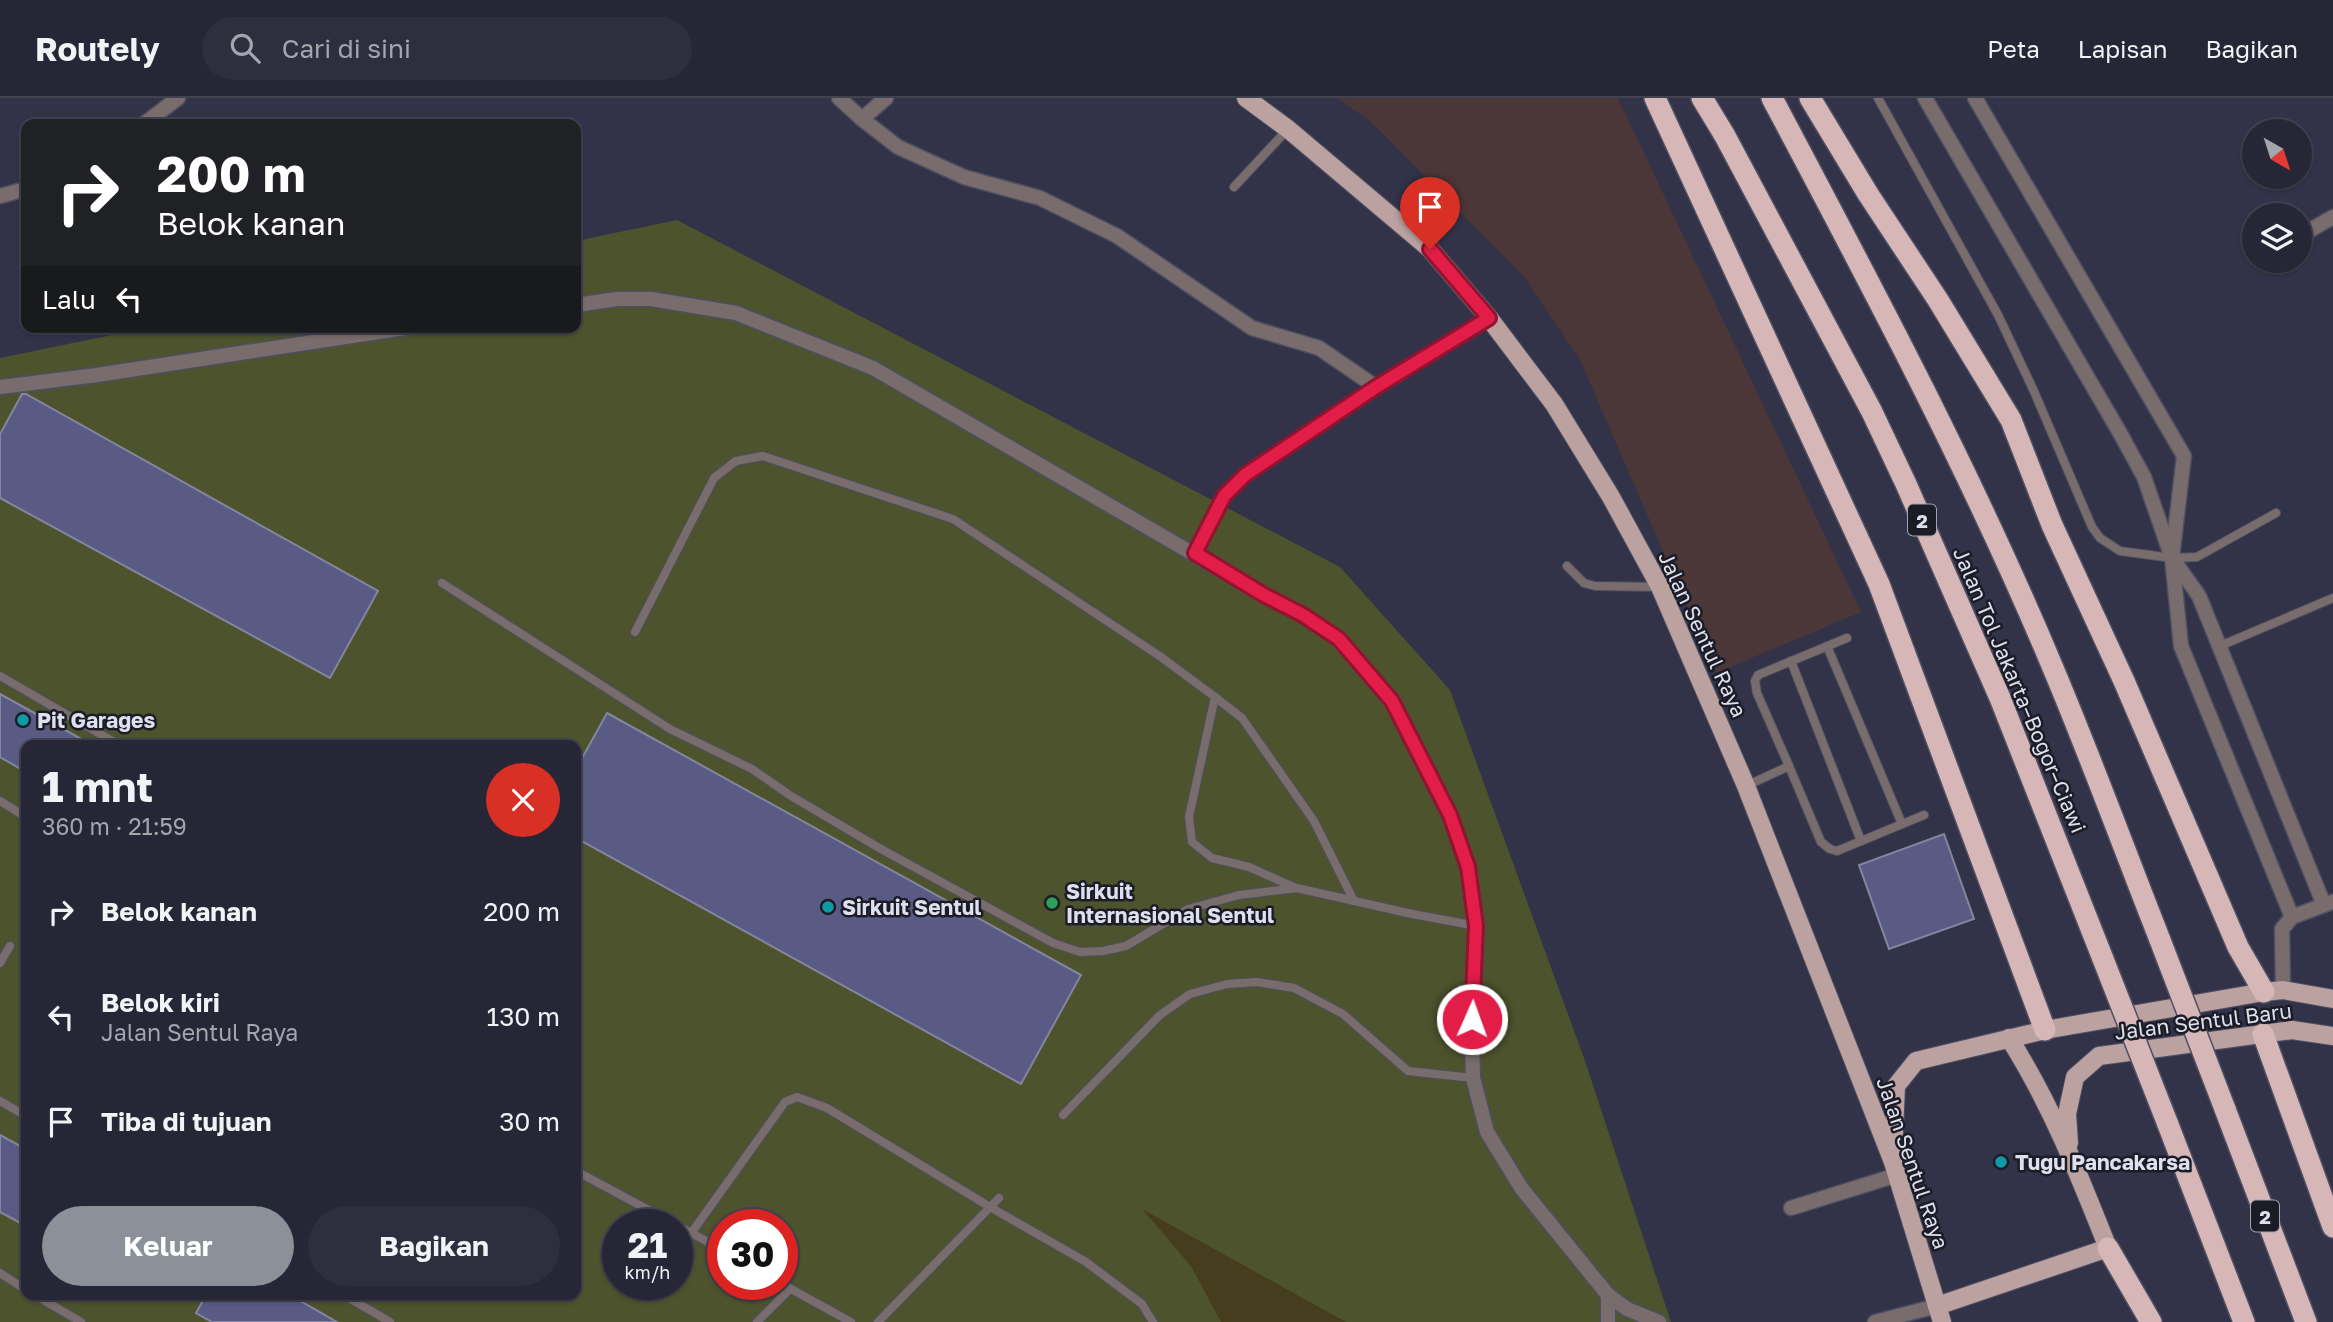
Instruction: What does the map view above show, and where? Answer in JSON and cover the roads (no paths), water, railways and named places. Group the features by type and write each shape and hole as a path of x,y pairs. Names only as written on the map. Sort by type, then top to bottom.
{"highway":[{"path":"1655,98 1879,584 2045,1030"},
{"name":"Jalan Tol Jakarta–Bogor–Ciawi","path":"1702,98 1725,136 1872,412 1906,484 2000,698 2244,1322"},
{"name":"Jalan Tol Jakarta–Bogor–Ciawi","path":"1772,98 1909,358 2053,667 2306,1322"},
{"path":"1810,98 2011,420 2052,525 2124,681 2238,947 2273,991"},
{"path":"2263,1034 2333,1227"},
{"path":"2108,1248 2151,1322"}],"main road":[{"name":"Jalan Sentul Raya","path":"1246,98 1288,129 1430,249 1489,318 1560,413 1611,498 1660,587 1746,786 1895,1169 1940,1314"},
{"name":"Jalan Sentul Baru","path":"1895,1169 1896,1086 1916,1061 2045,1030 2273,991 2333,999"},
{"name":"Jalan Sentul Baru","path":"2069,1150 2067,1114 2074,1077 2099,1056 2292,1030 2333,1036"},
{"path":"1940,1314 2108,1248 2069,1150 2032,1073 2009,1038"}],"street":[{"path":"151,119 178,98"},
{"path":"839,98 898,147 964,177 1040,198 1117,236 1252,328 1319,348 1376,387"},
{"path":"862,119 886,98"},
{"path":"1924,98 2144,477 2172,558 2199,596 2328,903 2292,917 2282,929 2273,991"},
{"path":"1975,98 2184,456 2172,558 2181,646 2292,917"},
{"path":"0,196 21,190"},
{"path":"2312,229 2333,217"},
{"path":"581,304 617,299 651,299 736,313 873,368 1303,615 1339,639 1392,701 1450,815 1468,867 1476,926 1473,1078 1487,1132 1522,1189 1608,1294 1627,1309 1659,1322"},
{"path":"1195,553 1224,496 1245,475 1376,387 1489,318"},
{"path":"0,387 372,333"},
{"path":"1791,1208 1895,1169"},
{"path":"1608,1294 1608,1322"},
{"path":"1875,1322 1940,1314"}],"lane":[{"path":"1878,98 1998,315 2092,527 2100,538 2120,551 2172,558 2197,557 2276,513"},
{"path":"1234,187 1288,129"},
{"path":"635,632 714,478 736,461 763,456 953,519 1161,657 1242,718 1314,821 1354,901"},
{"path":"1567,566 1584,583 1595,586 1660,587"},
{"path":"442,583 670,729 752,769 791,796 881,849 1053,943 1080,952 1126,946 1188,909 1239,895 1297,888"},
{"path":"2220,646 2333,598"},
{"path":"1847,638 1758,675 1755,681 1757,693 1821,842 1838,851 1924,815"},
{"path":"1827,646 1902,824"},
{"path":"1791,661 1861,841"},
{"path":"0,676 111,740"},
{"path":"1215,697 1189,817 1192,842 1212,858 1249,867 1297,888 1476,926"},
{"path":"1746,786 1789,766"},
{"path":"0,801 21,814"},
{"path":"0,962 10,946"},
{"path":"1063,1115 1160,1015 1190,994 1227,984 1257,982 1294,988 1343,1014 1408,1071 1473,1078"},
{"path":"693,1231 785,1101 797,1097 827,1108 1086,1262 1142,1304 1153,1322"},
{"path":"0,1101 21,1113"},
{"path":"581,1174 648,1209"},
{"path":"878,1322 999,1198"},
{"path":"0,1273 21,1287"},
{"path":"798,1293 851,1322"},
{"path":"44,1300 81,1322"},
{"path":"353,1300 390,1322"},
{"path":"757,1322 775,1300"}],"place":[{"name":"Pit Garages","path":"23,720"},
{"name":"Sirkuit Internasional Sentul","path":"1052,903"},
{"name":"Sirkuit Sentul","path":"828,907"},
{"name":"Tugu Pancakarsa","path":"2001,1162"}]}
